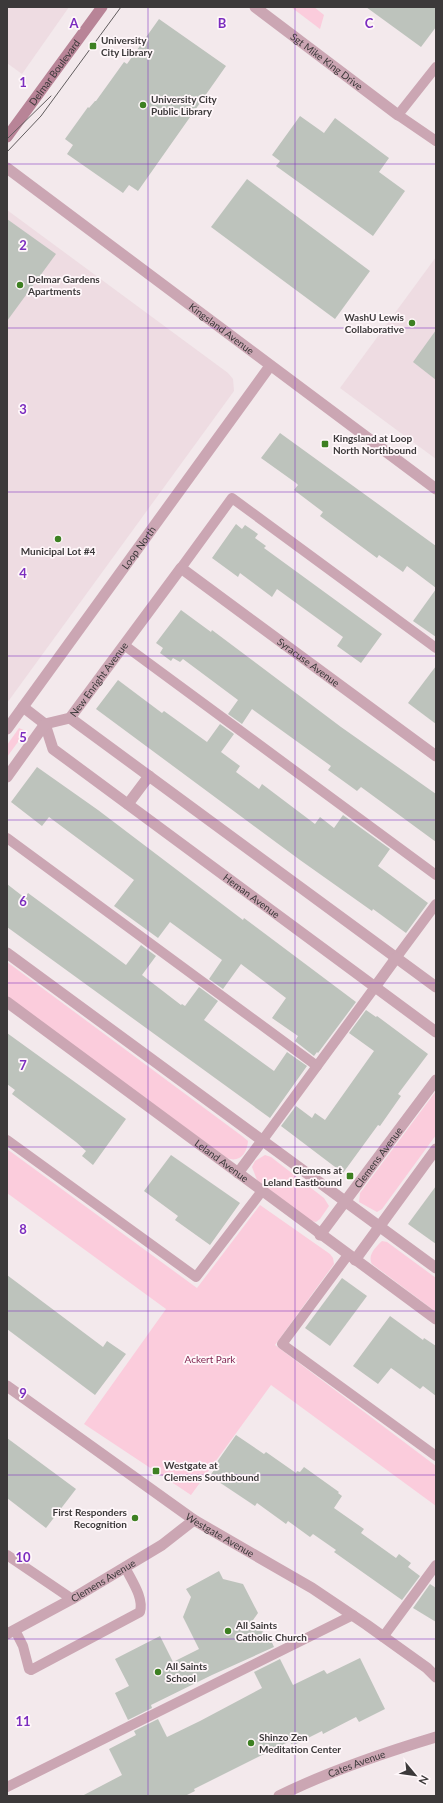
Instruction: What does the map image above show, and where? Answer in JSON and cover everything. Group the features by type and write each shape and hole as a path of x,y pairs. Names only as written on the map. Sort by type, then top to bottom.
{"main road":[{"name":"Delmar Boulevard","path":"7,137 102,7"}],"street":[{"name":"Sgt Mike King Drive","path":"255,7 398,114"},
{"name":"Kingsland Avenue","path":"7,168 436,489"},
{"name":"Loop North","path":"7,729 270,366"},
{"name":"New Enright Avenue","path":"45,724 70,718 181,568"},
{"name":"Syracuse Avenue","path":"181,568 436,756"},
{"path":"7,777 45,724 23,707"},
{"path":"70,718 436,987"},
{"name":"Heman Avenue","path":"45,724 53,749 436,1032"},
{"path":"128,804 148,776"},
{"path":"7,953 436,1268"},
{"path":"375,987 396,958"},
{"name":"Leland Avenue","path":"7,1002 351,1258 436,1319"},
{"name":"Clemens Avenue","path":"320,1235 436,1080"},
{"path":"238,1173 262,1141"},
{"path":"351,1258 379,1227 436,1149"},
{"name":"Westgate Avenue","path":"7,1386 194,1520 264,1558 353,1615 436,1677"},
{"name":"Clemens Avenue","path":"11,1632 72,1599 162,1545 194,1520"},
{"name":"Cates Avenue","path":"279,1796 307,1782 401,1747 436,1737"}],"lane":[{"path":"436,67 398,114 436,142"},
{"path":"181,568 232,498 436,648"},
{"path":"124,645 436,874"},
{"path":"7,838 317,1066"},
{"path":"396,958 436,904"},
{"path":"262,1141 375,987"},
{"path":"7,1140 196,1277 262,1191"},
{"path":"351,1258 282,1344 436,1456"},
{"path":"7,1555 72,1599"},
{"path":"383,1637 436,1566"},
{"path":"11,1632 23,1646 29,1669 31,1670 140,1612 142,1605 139,1594 125,1567"},
{"path":"7,1787 353,1615"}],"shaded area":[{"path":"7,7 69,7 22,74 7,63"},
{"name":"Municipal Lot #4","path":"7,210 228,373 233,379 234,391 7,703"},
{"name":"WashU Lewis Collaborative","path":"436,257 436,459 340,388"}],"green space":[{"path":"291,7 314,7 324,15 320,29"},
{"path":"19,728 26,731 7,757 7,745"},
{"path":"7,962 242,1136 248,1141 246,1150 242,1156 235,1159 227,1158 7,997"},
{"path":"436,1091 436,1135 382,1209 377,1212 359,1202 360,1193"},
{"name":"Ackert Park","path":"7,1149 197,1288 260,1205 330,1254 333,1258 334,1264 275,1345 436,1466 436,1506 271,1385 191,1495 84,1424 166,1309 7,1193"},
{"path":"265,1155 271,1157 324,1198 329,1206 320,1219 316,1222 311,1221 257,1180 252,1167 255,1161"},
{"path":"382,1241 387,1242 436,1278 436,1312 372,1264 371,1254"}],"building":[{"path":"366,7 436,7 436,27 421,47"},
{"name":"University City Public Library","path":"159,19 226,66 138,191 129,185 123,193 67,154 73,145 65,139 88,107 89,108 96,101 124,62 127,64"},
{"path":"300,116 324,133 335,118 389,158 379,172 405,191 373,236 276,166 280,161 272,155"},
{"path":"247,179 370,271 335,319 211,227"},
{"name":"Delmar Gardens Apartments","path":"7,219 56,254 7,321"},
{"path":"436,330 436,380 413,362"},
{"path":"280,433 436,546 436,588 407,566 403,572 379,555 377,558 320,516 323,512 294,490 298,485 296,483 261,458"},
{"path":"236,524 242,529 245,525 258,534 255,538 266,546 264,548 382,634 361,663 337,646 343,637 277,589 272,597 240,573 238,577 212,558"},
{"path":"436,589 436,637 413,621"},
{"path":"181,610 211,632 212,630 341,727 436,794 436,842 361,787 357,791 328,770 331,766 252,709 242,724 228,714 238,700 183,659 180,662 173,658 171,661 160,653 163,648 156,643"},
{"path":"436,666 436,724 408,703"},
{"path":"118,680 162,713 164,711 207,742 220,724 234,734 221,752 240,766 236,772 259,789 262,784 315,824 320,817 334,828 343,815 390,849 378,866 428,903 406,933 300,860 96,709"},
{"path":"37,767 98,810 243,920 244,918 356,1002 318,1053 317,1052 314,1056 295,1041 298,1036 272,1018 286,998 241,964 223,989 209,979 222,960 170,922 158,938 114,906 134,880 49,817 42,826 11,802"},
{"path":"7,884 25,898 28,893 126,965 141,945 156,956 142,975 181,1005 182,1004 185,1006 199,987 218,1001 204,1020 274,1071 287,1052 307,1066 270,1118 7,927"},
{"path":"366,1010 376,1017 377,1016 428,1054 398,1094 401,1096 380,1126 378,1125 343,1173 281,1126 296,1106 312,1118 315,1113 325,1120 374,1051 349,1033"},
{"path":"7,1033 126,1119 93,1165 82,1156 86,1151 76,1142 12,1094 15,1090 7,1084"},
{"path":"171,1155 240,1203 210,1245 175,1220 178,1216 144,1191"},
{"path":"436,1186 436,1244 408,1224"},
{"path":"7,1275 103,1347 107,1341 126,1354 95,1395 7,1329"},
{"path":"342,1278 367,1296 330,1346 305,1328"},
{"path":"390,1316 423,1340 424,1338 436,1346 436,1396 423,1386 420,1389 391,1368 378,1384 353,1366"},
{"path":"236,1435 264,1454 266,1452 296,1473 297,1471 300,1472 304,1467 339,1492 338,1493 342,1496 334,1508 364,1529 361,1533 396,1558 399,1554 411,1563 408,1567 420,1576 402,1600 334,1552 336,1550 313,1534 310,1537 288,1521 286,1524 257,1503 255,1506 210,1476 214,1470 212,1469"},
{"path":"7,1438 76,1489 46,1528 7,1498"},
{"path":"219,1571 223,1579 243,1584 258,1613 251,1623 269,1636 274,1647 151,1705 152,1708 128,1720 115,1693 129,1686 115,1659 160,1636 173,1662 199,1649 183,1617 191,1597 186,1589"},
{"path":"430,1584 436,1588 436,1622 413,1608"},
{"path":"360,1658 385,1709 359,1722 356,1717 323,1734 322,1731 296,1744 291,1744 290,1741 194,1789 195,1791 185,1796 82,1796 122,1775 109,1749 136,1735 134,1731 158,1719 167,1737 200,1721 262,1688 254,1672 280,1659 293,1685 324,1670 327,1674"}],"tram line":[{"path":"7,152 41,116 121,7"},
{"path":"7,139 51,96"}],"place":[{"name":"University City Library","path":"93,46"},
{"name":"University City Public Library","path":"143,105"},
{"name":"Delmar Gardens Apartments","path":"20,285"},
{"name":"WashU Lewis Collaborative","path":"412,323"},
{"name":"Kingsland at Loop North Northbound","path":"325,444"},
{"name":"Municipal Lot #4","path":"58,539"},
{"name":"Clemens at Leland Eastbound","path":"350,1176"},
{"name":"Westgate at Clemens Southbound","path":"156,1471"},
{"name":"First Responders Recognition","path":"135,1518"},
{"name":"All Saints Catholic Church","path":"228,1631"},
{"name":"All Saints School","path":"158,1672"},
{"name":"Shinzo Zen Meditation Center","path":"251,1743"}]}
